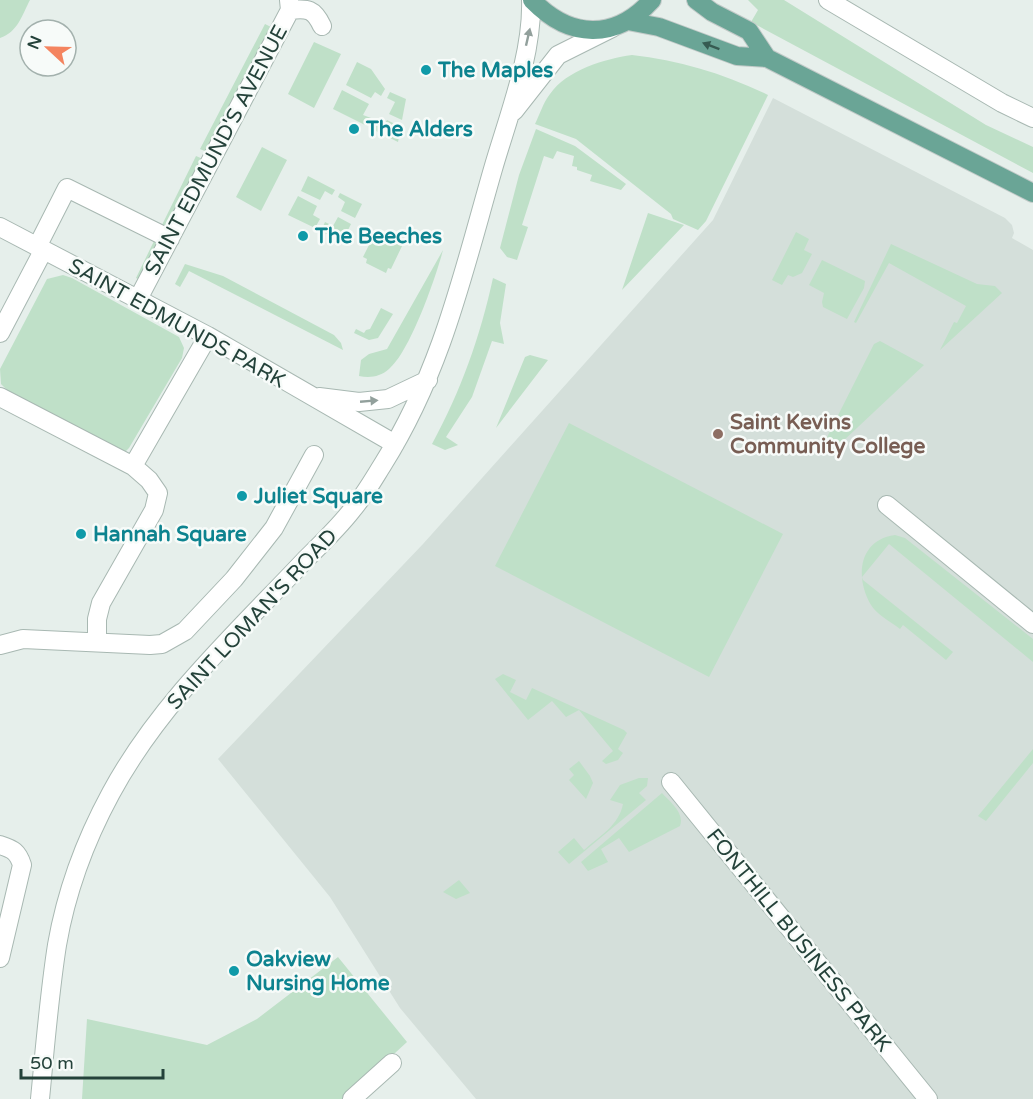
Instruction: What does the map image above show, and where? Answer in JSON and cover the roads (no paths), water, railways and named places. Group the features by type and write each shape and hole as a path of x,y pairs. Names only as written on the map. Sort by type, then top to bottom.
{"main road":[{"path":"532,0 546,14 568,26 592,30 620,24 659,27 737,56 767,58 1033,193"},
{"path":"620,24 641,12 652,0"},
{"path":"696,0 712,12 749,31 767,58"}],"street":[{"name":"SAINT LOMAN'S ROAD","path":"40,1099 58,942 69,895 110,795 130,760 172,704 352,510 395,444 428,380 446,333 511,115 532,22 532,0"},
{"path":"828,0 1002,103 1033,118"},
{"path":"290,5 317,15 322,26"},
{"name":"SAINT EDMUND'S AVENUE","path":"138,299 290,5"},
{"name":"SAINT LOMAN'S ROAD","path":"511,115 558,55 620,24"},
{"path":"40,249 67,188 170,239"},
{"name":"SAINT EDMUNDS PARK","path":"0,227 208,336 395,444"},
{"name":"SAINT EDMUNDS PARK","path":"0,333 40,249"},
{"path":"133,466 208,336"},
{"name":"SAINT EDMUNDS PARK","path":"311,397 358,402 387,399 428,380"},
{"path":"0,397 133,466 149,480 158,493 154,510 101,603 97,642"},
{"path":"0,645 23,639 162,644 185,631 234,579 274,528 314,455"},
{"path":"887,505 1033,624"},
{"name":"FONTHILL BUSINESS PARK","path":"671,782 928,1099"},
{"path":"0,845 11,848 18,854 22,865 0,958"},
{"path":"352,1099 392,1063"}],"place":[{"name":"The Maples","path":"426,70"},
{"name":"The Alders","path":"354,129"},
{"name":"The Beeches","path":"303,236"},
{"name":"Saint Kevins Community College","path":"718,434"},
{"name":"Juliet Square","path":"242,496"},
{"name":"Hannah Square","path":"81,534"},
{"name":"Oakview Nursing Home","path":"234,971"}]}
